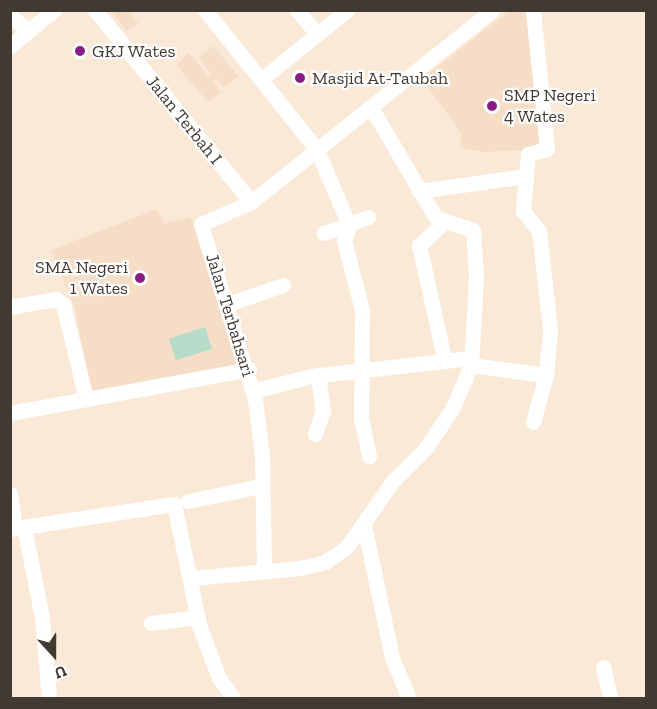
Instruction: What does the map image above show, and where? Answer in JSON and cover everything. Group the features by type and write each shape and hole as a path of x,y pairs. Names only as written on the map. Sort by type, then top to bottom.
{"street":[{"path":"10,45 54,10"},
{"name":"Jalan Terbah I","path":"94,10 251,202"},
{"path":"205,10 263,78 317,150 348,224 344,241 362,310 361,418 369,456"},
{"path":"297,10 317,34"},
{"path":"263,78 347,10"},
{"name":"Jalan Terbahsari","path":"264,568 261,486 249,369 201,224 251,202 492,10"},
{"path":"533,10 547,150 528,154 524,213 539,231 550,330 546,375 533,422"},
{"path":"10,15 28,31"},
{"path":"371,107 419,191 442,223"},
{"path":"419,191 526,176"},
{"path":"324,233 368,217"},
{"path":"192,578 264,568 300,568 325,562 346,548 393,482 425,449 441,426 471,361 476,279 474,234 466,225 442,223 419,245 444,358"},
{"path":"228,304 283,285"},
{"path":"10,308 56,299 63,304 86,399"},
{"path":"253,391 318,375 444,358 546,375"},
{"path":"10,413 249,369"},
{"path":"315,434 323,411 318,375"},
{"path":"16,528 180,502 261,486"},
{"path":"10,494 16,528 42,618 49,699"},
{"path":"180,502 197,617 219,678 233,699"},
{"path":"364,525 392,658 409,699"},
{"path":"151,623 197,617"},
{"path":"603,667 610,699"}],"shaded area":[{"path":"111,11 129,11 138,23 127,31"},
{"name":"SMP Negeri 4 Wates","path":"509,11 532,11 546,149 484,152 460,147 461,133 422,79"},
{"path":"213,46 239,76 224,87 217,78 213,81 221,92 208,102 176,65 189,52 208,76 211,73 199,58"},
{"name":"SMA Negeri 1 Wates","path":"157,209 164,224 189,217 204,233 247,367 93,396 74,306 51,250"}],"green space":[{"path":"205,327 212,349 176,361 169,339"}],"place":[{"name":"GKJ Wates","path":"80,51"},
{"name":"Masjid At-Taubah","path":"300,78"},
{"name":"SMP Negeri 4 Wates","path":"492,106"},
{"name":"SMA Negeri 1 Wates","path":"140,278"}]}
